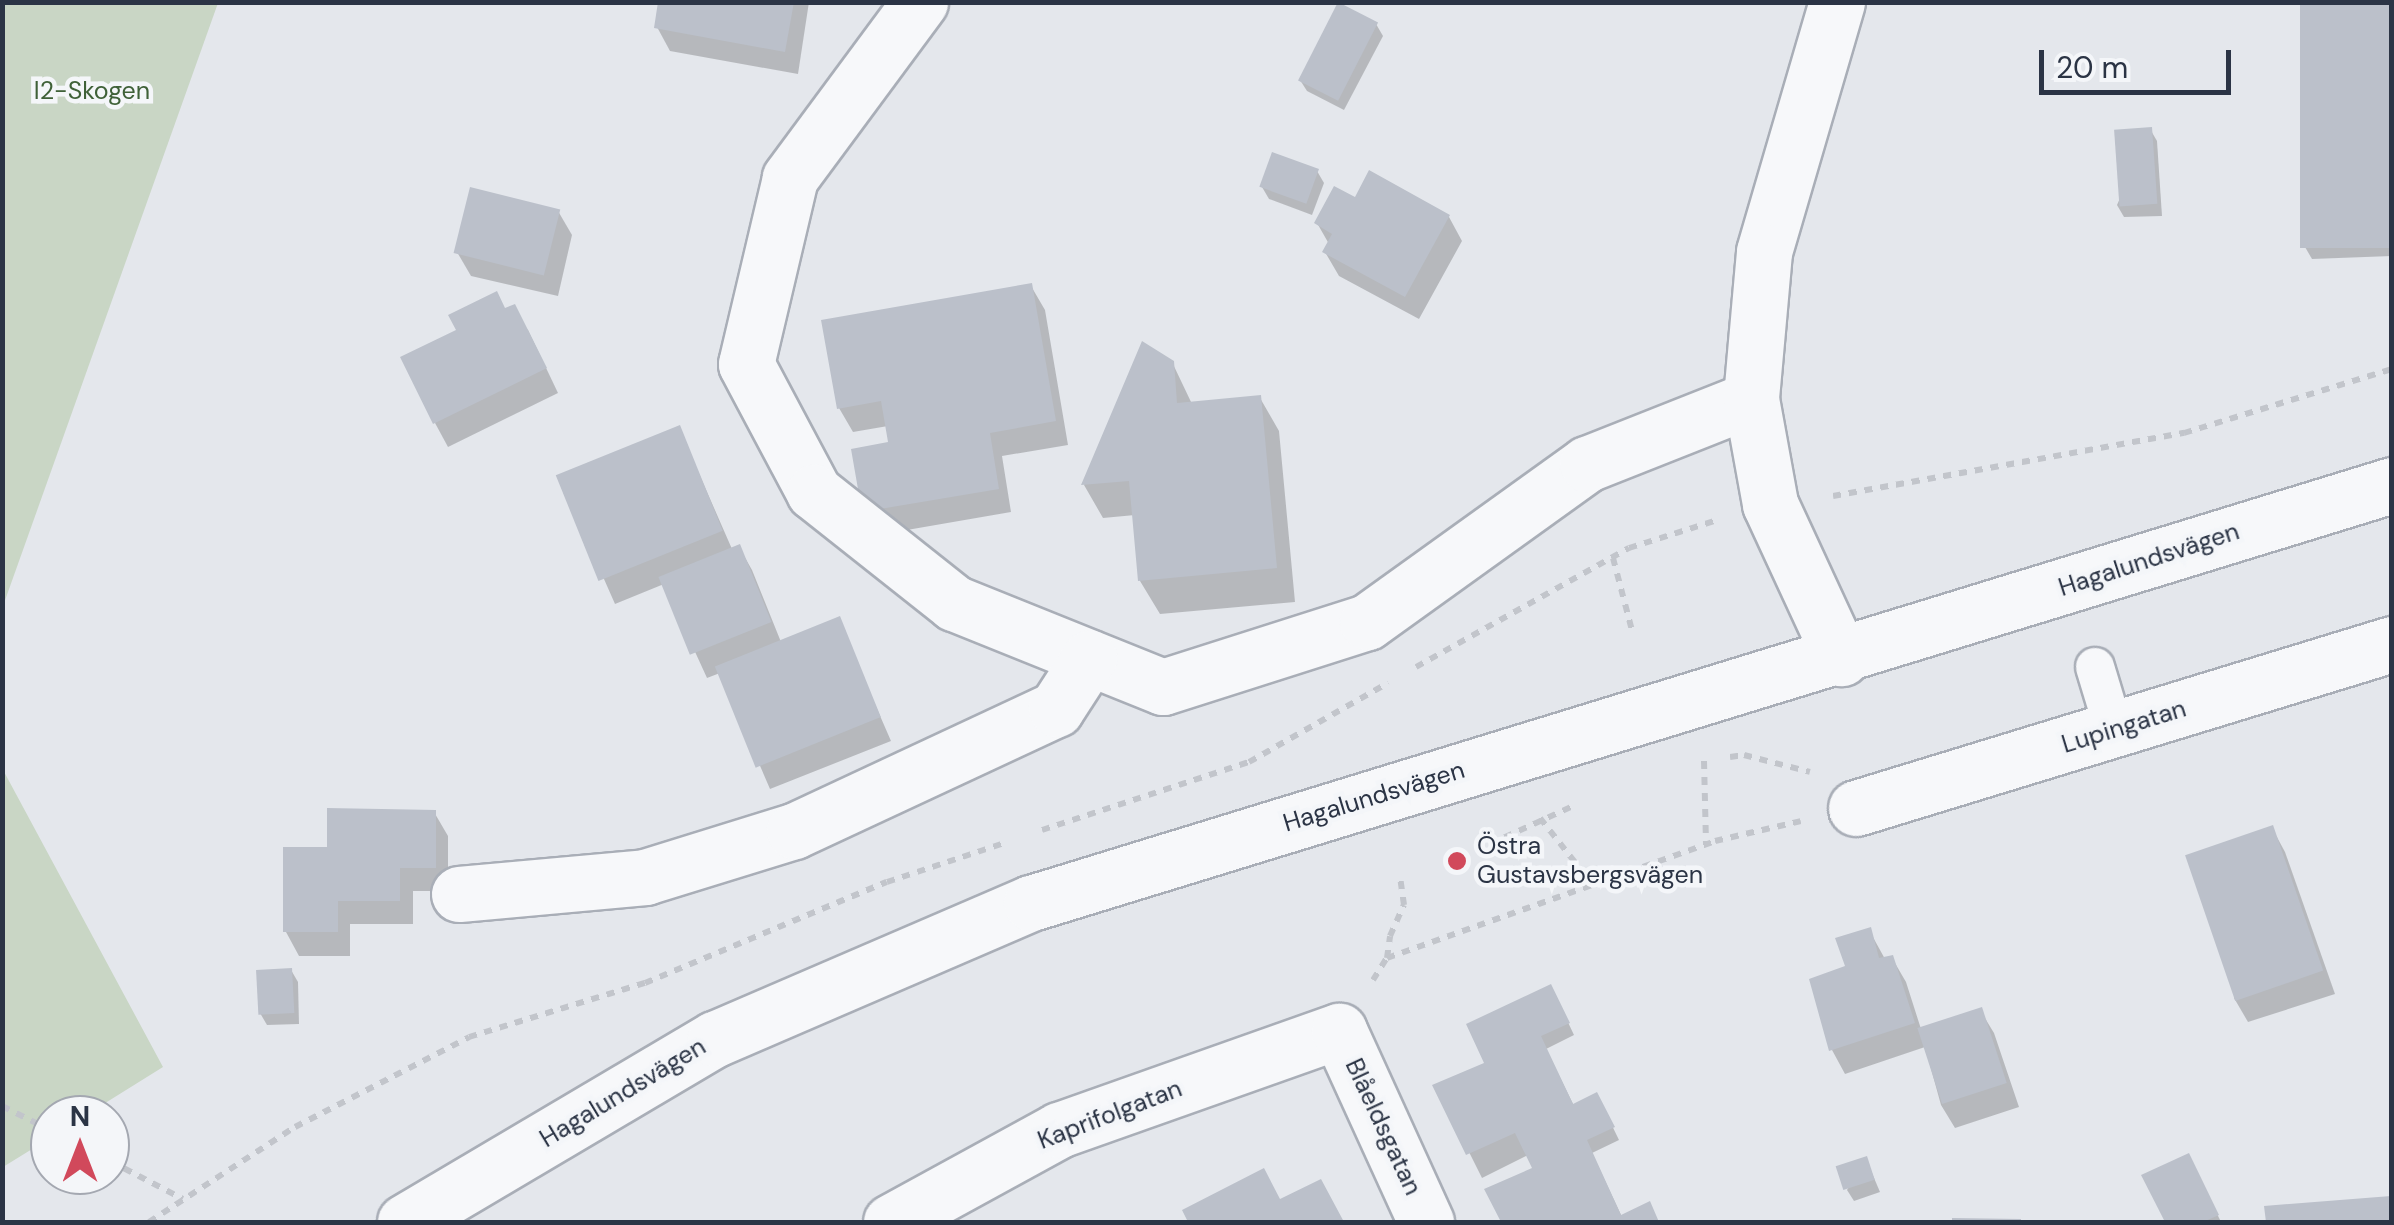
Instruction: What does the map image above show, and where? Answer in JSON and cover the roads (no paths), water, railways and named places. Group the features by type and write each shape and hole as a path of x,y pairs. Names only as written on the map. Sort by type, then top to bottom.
{"street":[{"path":"920,2 790,178 746,364 814,492 954,603 1162,687 1367,622 1587,464 1752,399"},
{"path":"1837,2 1764,252 1752,399 1770,504 1841,658"},
{"name":"Hagalundsvägen","path":"405,1222 716,1039 1031,903 1841,658 2392,485"},
{"name":"Lupingatan","path":"1870,804 2392,644"},
{"path":"459,894 645,878 794,831 1056,710 1090,658"},
{"name":"Kaprifolgatan","path":"891,1222 1059,1130 1339,1031"},
{"name":"Blåeldsgatan","path":"1339,1031 1426,1222"}],"lane":[{"path":"2095,668 2114,730"}],"place":[{"name":"Östra Gustavsbergsvägen","path":"1457,861"}],"park label":[{"name":"I2-Skogen","path":"92,91"}]}
